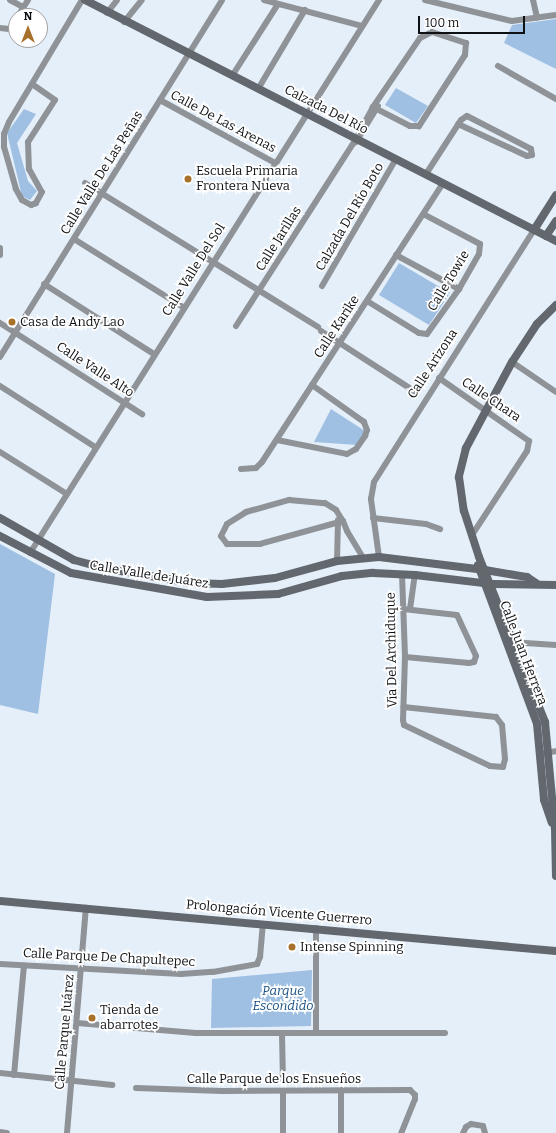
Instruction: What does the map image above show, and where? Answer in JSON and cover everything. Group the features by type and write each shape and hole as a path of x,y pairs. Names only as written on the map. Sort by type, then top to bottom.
{"street":[{"path":"10,0 23,7 28,0"},
{"name":"Calzada Del Río","path":"32,84 55,100 30,137 26,149 29,169 42,192 36,203 31,205 22,200 16,189 4,140 8,122 83,0 355,140 426,174 556,241"},
{"path":"107,13 117,0"},
{"path":"124,22 142,0"},
{"name":"Calle Valle De Las Peñas","path":"0,357 222,0"},
{"path":"264,0 362,26"},
{"name":"Calle Valle Del Sol","path":"30,553 212,261 379,0"},
{"path":"425,0 512,21 556,15"},
{"path":"533,0 537,18"},
{"path":"232,76 278,4"},
{"path":"258,89 305,10"},
{"name":"Calle Jarillas","path":"236,326 379,100 420,38 432,32 464,42 466,52 421,124 410,126 375,108"},
{"path":"498,66 556,100"},
{"name":"Calle De Las Arenas","path":"160,100 275,163"},
{"path":"426,174 458,124 462,118 470,117 531,149 532,155 527,156 458,124"},
{"name":"Calzada Del Río Boto","path":"322,286 396,159"},
{"path":"85,183 259,290 414,390"},
{"name":"Calle Karike","path":"240,469 260,466 443,183"},
{"name":"Calle Arizona","path":"380,557 373,518 371,492 374,482 556,195"},
{"name":"Calle Towie","path":"367,301 419,333 431,332 459,289 479,254 480,244 423,214"},
{"path":"546,236 556,221"},
{"path":"74,240 183,307"},
{"path":"396,255 459,289"},
{"path":"44,284 154,354"},
{"name":"Calle Juan Herrera","path":"556,305 537,324 512,362 466,448 458,477 460,494 479,557 483,583 511,642 542,714 549,752 555,829 556,876"},
{"name":"Calle Valle Alto","path":"0,323 124,401 142,414"},
{"path":"512,362 556,392"},
{"name":"Calle Chara","path":"439,378 487,409 529,441 528,451 472,535"},
{"path":"277,440 348,454 356,449 365,436 367,430 364,422 312,385"},
{"path":"0,386 95,447"},
{"path":"0,452 67,494"},
{"path":"340,522 260,544 227,544 221,536 227,524 239,515 289,500 325,503 334,507 340,522 363,558"},
{"name":"Calle Valle de Juárez","path":"0,518 74,560 102,568 192,583 222,584 275,578 337,561 380,557 462,566 527,577 536,583"},
{"path":"373,518 426,524 440,529"},
{"path":"337,561 340,522"},
{"name":"Calle Valle de Juárez","path":"0,536 70,573 207,597 278,594 342,576 414,574 492,584 524,586 536,583"},
{"path":"70,573 74,560"},
{"path":"460,580 462,566"},
{"name":"Calle Juan Herrera","path":"482,570 492,584 511,642"},
{"name":"Via Del Archiduque","path":"402,574 405,657 404,707 404,726 490,766 503,767 505,755 499,719 493,716 404,707"},
{"name":"Via Del Archiduque","path":"410,609 414,574"},
{"path":"275,578 278,594"},
{"path":"536,583 556,585"},
{"path":"403,609 457,615 476,654 476,660 470,663 405,657"},
{"path":"511,642 556,645"},
{"name":"Prolongación Vicente Guerrero","path":"0,901 316,928 556,951"},
{"name":"Calle Parque Juárez","path":"67,1133 86,908"},
{"name":"Calle Parque De Chapultepec","path":"0,964 192,974 254,966 260,957 263,924"},
{"path":"316,928 316,1032"},
{"path":"14,1075 24,965"},
{"path":"77,1023 196,1033 445,1033"},
{"path":"282,1034 283,1080"},
{"path":"0,1073 112,1085"},
{"name":"Calle Parque de los Ensueños","path":"136,1088 283,1092 341,1090 413,1092 413,1104 401,1133"},
{"path":"341,1090 341,1133"},
{"path":"283,1092 283,1133"},
{"path":"463,1133 466,1127 471,1124 483,1126 485,1133"},
{"path":"0,1132 7,1133"}],"green space":[{"path":"556,19 556,69 504,43 512,25"},
{"path":"396,88 428,106 416,123 385,105"},
{"path":"24,109 36,114 17,143 28,181 37,191 30,200 22,196 7,133"},
{"path":"399,263 450,293 429,325 379,295"},
{"path":"331,409 365,431 357,445 314,442"},
{"path":"0,544 55,574 38,714 0,705"},
{"name":"Parque Escondido","path":"312,970 311,1026 211,1028 212,979"}],"place":[{"name":"Escuela Primaria Frontera Nueva","path":"188,179"},
{"name":"Casa de Andy Lao","path":"12,322"},
{"name":"Intense Spinning","path":"292,947"},
{"name":"Tienda de abarrotes","path":"92,1018"}]}
